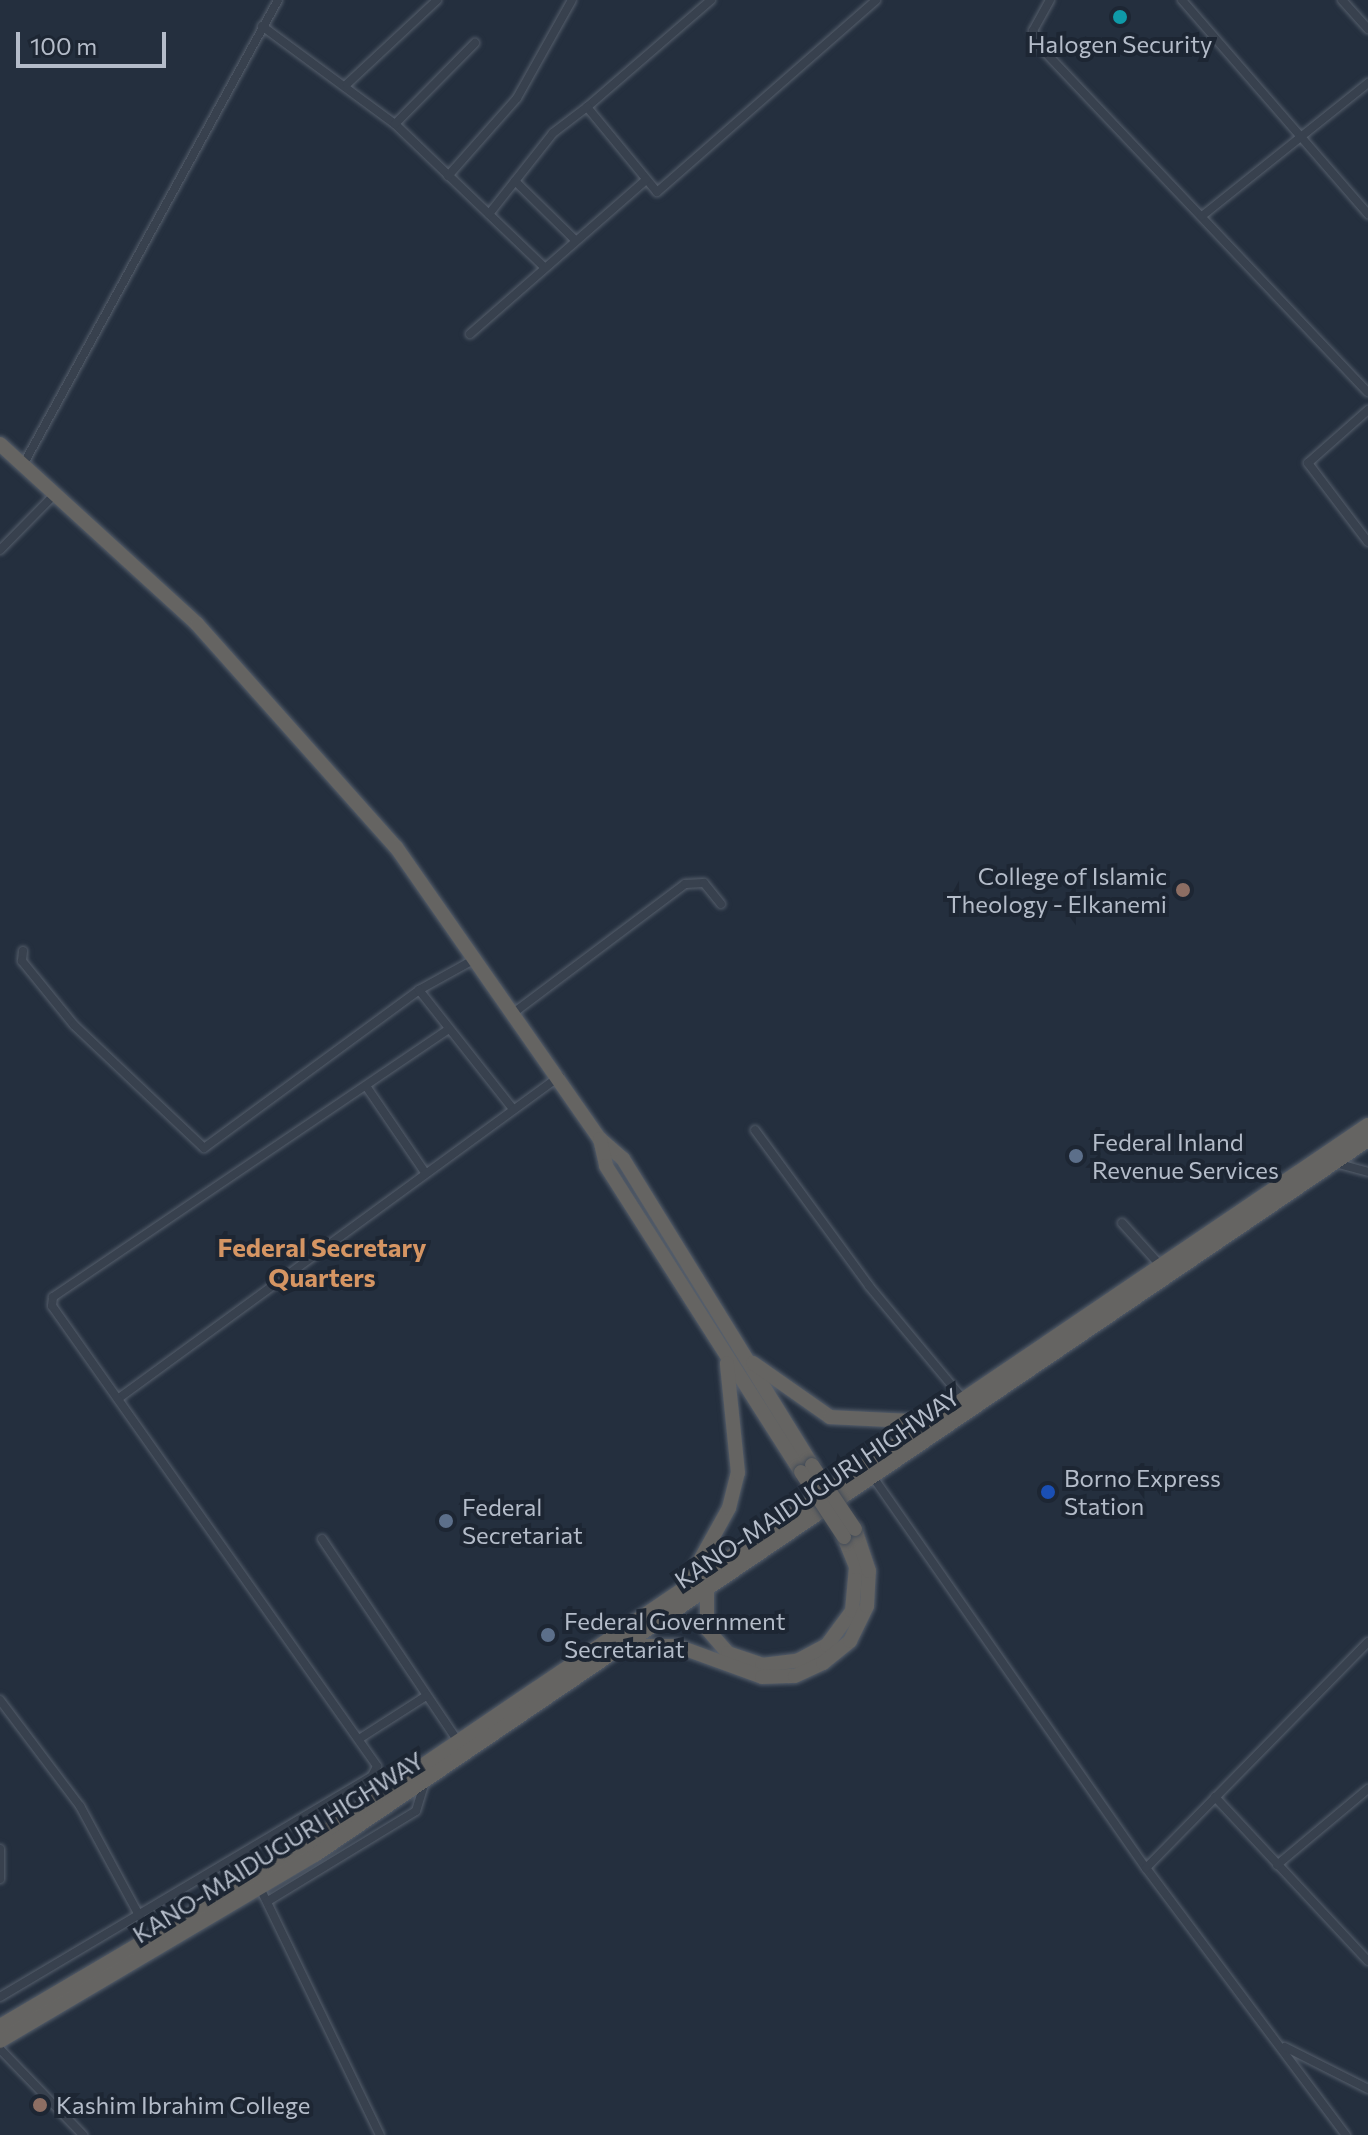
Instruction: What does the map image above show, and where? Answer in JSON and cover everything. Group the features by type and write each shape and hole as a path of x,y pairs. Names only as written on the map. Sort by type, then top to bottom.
{"highway":[{"path":"0,444 56,492 269,702 396,847 479,956 560,1076 600,1139 606,1166 849,1533 869,1571 867,1606 850,1641 823,1663 795,1676 762,1677 677,1646 625,1647"},
{"name":"KANO-MAIDUGURI HIGHWAY","path":"0,2041 265,1895 425,1781 463,1747 685,1587 1368,1125"},
{"name":"KANO-MAIDUGURI HIGHWAY","path":"0,2026 239,1888 625,1647 1368,1140"},
{"path":"730,1351 776,1385 830,1417 930,1422"},
{"path":"685,1587 729,1508 738,1473 730,1351"},
{"path":"707,1590 707,1629 728,1653 762,1665 797,1661 827,1645 852,1611 856,1567 849,1533"}],"street":[{"path":"23,465 278,0"},
{"path":"347,84 437,0"},
{"path":"448,176 517,98 572,0"},
{"path":"489,214 553,133 711,0"},
{"path":"587,107 657,192 675,183 876,0"},
{"path":"1050,0 1033,31 1044,51 1368,392"},
{"path":"1182,0 1368,214"},
{"path":"1342,0 1368,29"},
{"path":"262,26 347,84 395,124 544,267"},
{"path":"395,124 475,43"},
{"path":"1202,216 1302,141 1368,83"},
{"path":"470,334 574,239 646,180"},
{"path":"515,181 574,239"},
{"path":"1368,410 1308,463 1368,542"},
{"path":"0,550 56,492"},
{"path":"516,1011 685,884 704,883 721,904"},
{"path":"23,951 22,961 74,1025 204,1148 419,990 479,956"},
{"path":"419,990 446,1031 513,1109"},
{"path":"0,1997 140,1917 372,1776 377,1766 52,1306 53,1297 446,1031"},
{"path":"119,1398 424,1171 560,1076"},
{"path":"366,1086 424,1171"},
{"path":"755,1130 869,1286 963,1399"},
{"path":"1335,1163 1368,1172"},
{"path":"1122,1223 1160,1265"},
{"path":"873,1477 1146,1868 1284,2047 1346,2135"},
{"path":"322,1539 463,1747"},
{"path":"1146,1868 1368,1642"},
{"path":"359,1739 426,1696"},
{"path":"0,1700 80,1806 140,1917"},
{"path":"1277,1865 1368,1789"},
{"path":"1215,1797 1364,1958 1368,1948"},
{"path":"0,1849 0,1879"},
{"path":"265,1895 380,2135"},
{"path":"1284,2047 1368,2089"},
{"path":"0,2049 83,2135"}],"place":[{"name":"Halogen Security","path":"1120,17"},
{"name":"College of Islamic Theology - Elkanemi","path":"1183,890"},
{"name":"Federal Inland Revenue Services","path":"1076,1156"},
{"name":"Borno Express Station","path":"1048,1492"},
{"name":"Federal Secretariat","path":"446,1521"},
{"name":"Federal Government Secretariat","path":"548,1635"},
{"name":"Kashim Ibrahim College","path":"40,2105"}],"district":[{"name":"Federal Secretary Quarters","path":"322,1262"}]}
